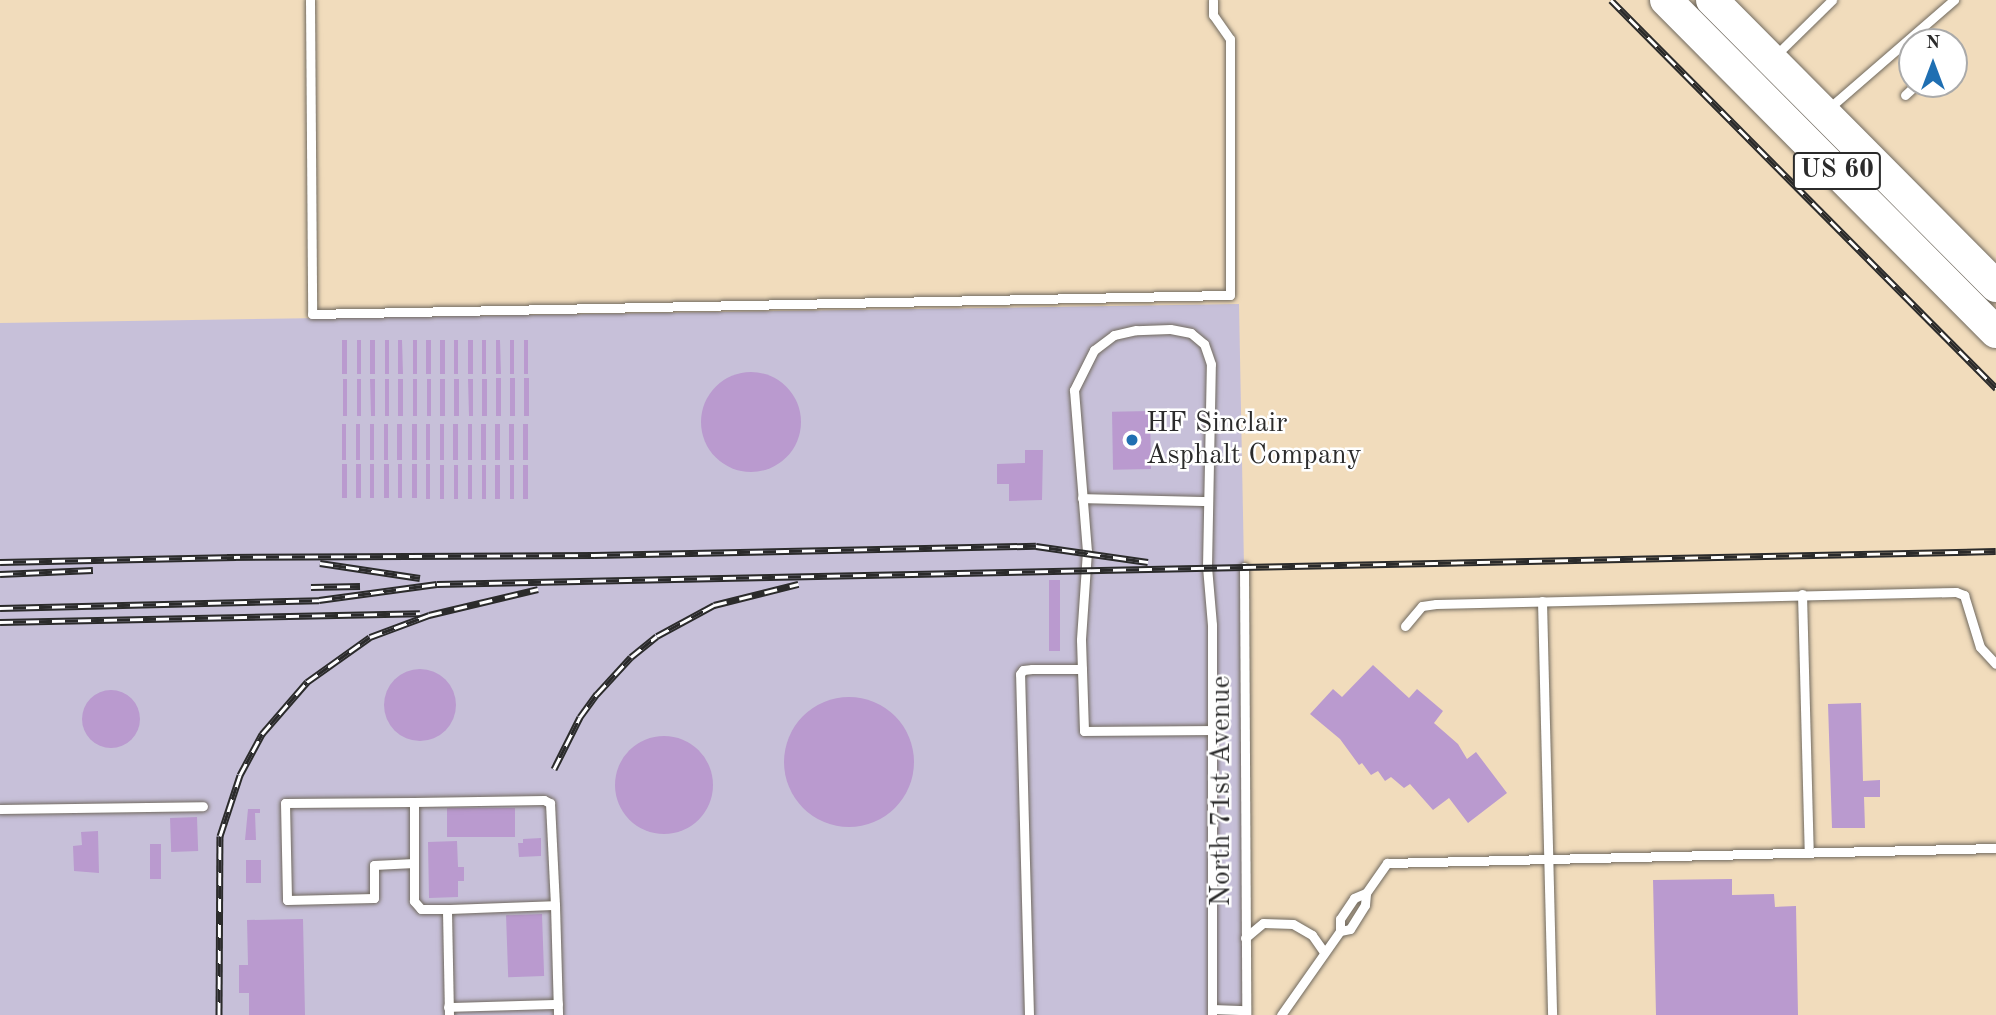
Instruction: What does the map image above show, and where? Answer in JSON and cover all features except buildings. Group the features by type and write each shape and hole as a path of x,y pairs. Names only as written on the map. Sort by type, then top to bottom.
{"highway":[{"name":"US 60","path":"1712,0 1990,277"},
{"name":"US 60","path":"1677,4 1996,332"}],"lane":[{"path":"310,0 312,314 1230,295 1230,39 1213,15 1213,0"},
{"path":"1771,60 1832,0"},
{"path":"1925,28 1954,0"},
{"path":"1824,112 1898,52"},
{"name":"North 71st Avenue","path":"1212,730 1084,730 1082,590 1087,551 1074,390 1094,350 1114,335 1136,330 1170,329 1191,333 1204,344 1211,364 1207,567 1212,625 1212,730 1212,1012"},
{"path":"1082,498 1208,501"},
{"name":"North 71st Avenue","path":"1244,567 1246,1013"},
{"path":"1405,626 1422,606 1436,604 1956,592 1964,595 1980,647 1996,664"},
{"path":"1802,594 1809,853"},
{"path":"1542,601 1552,1015"},
{"path":"1029,1015 1020,674 1023,670 1032,669 1082,669"},
{"path":"414,863 373,865 374,898 287,900 285,803 544,800 550,803 558,1015"},
{"path":"414,802 414,901 418,907 447,909 555,905"},
{"path":"0,809 203,806"},
{"path":"1281,1015 1340,931 1350,929 1365,905 1366,893 1387,863 1996,848"},
{"path":"447,909 448,1011 558,1004"},
{"path":"1245,938 1264,923 1293,924 1312,935 1324,951"},
{"path":"1212,1012 1246,1013"}],"shaded area":[{"path":"1239,304 1244,567 1246,1015 0,1015 0,323"}],"railway":[{"path":"1611,0 1996,388"},
{"path":"227,557 594,555 1036,546 1148,562"},
{"path":"0,608 319,600 437,584 1996,551"},
{"path":"0,562 236,557"},
{"path":"320,563 420,578"},
{"path":"0,574 93,570"},
{"path":"554,769 580,717 597,694 631,657 657,636 714,605 798,584"},
{"path":"311,587 360,586"},
{"path":"219,1015 220,836 240,775 262,734 307,682 370,637 429,615 538,589"},
{"path":"0,622 420,613"}],"place":[{"name":"HF Sinclair Asphalt Company","path":"1132,440"}]}
